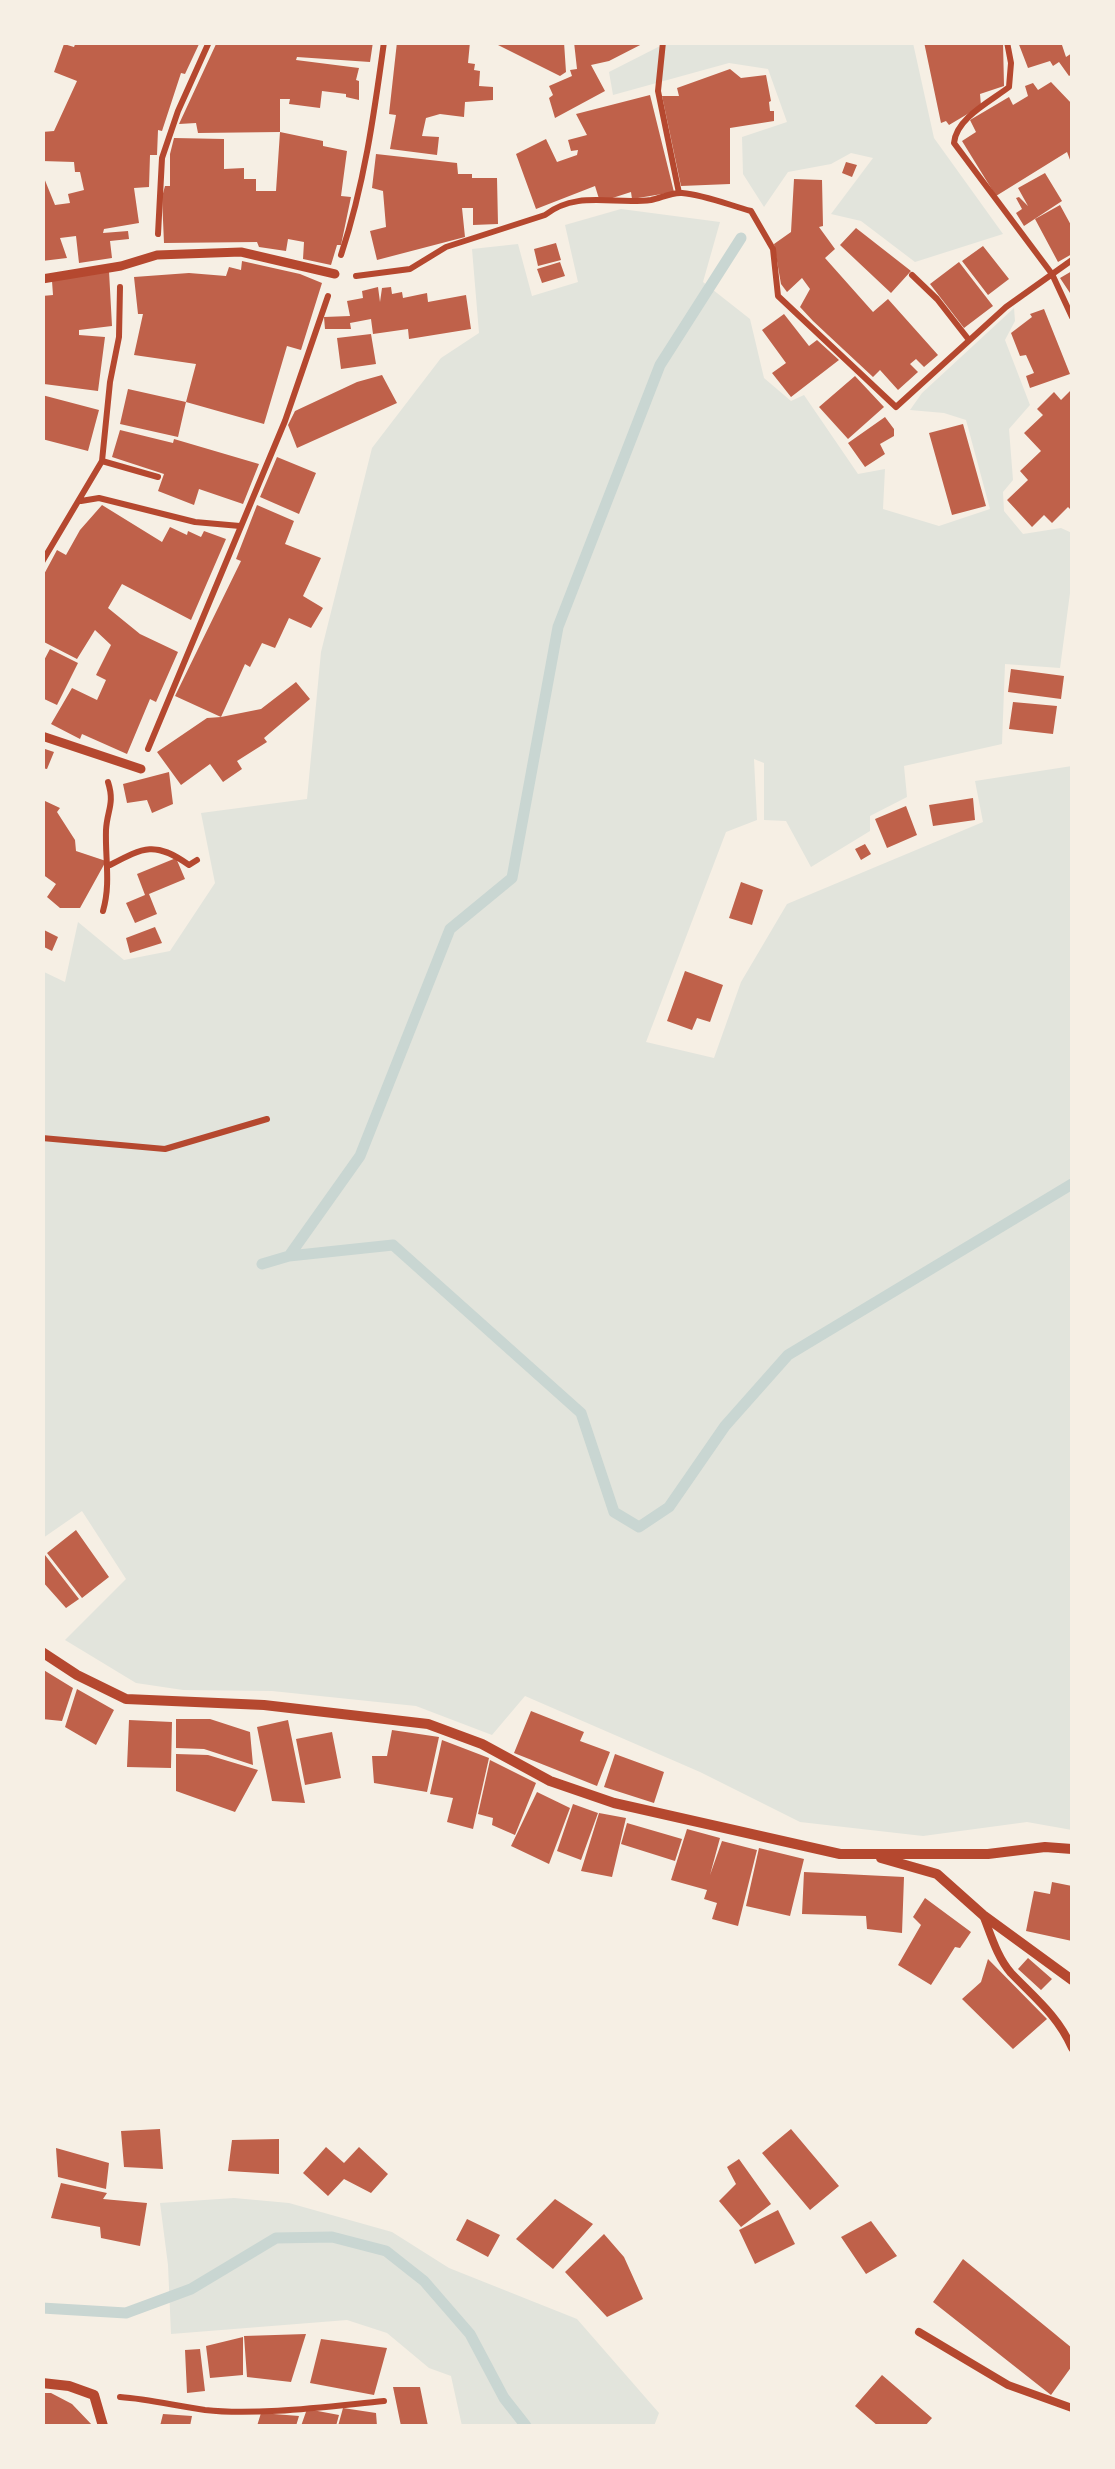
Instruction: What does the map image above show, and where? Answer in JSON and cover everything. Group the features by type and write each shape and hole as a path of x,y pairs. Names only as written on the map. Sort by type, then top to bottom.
{"street":[{"path":"42,279 121,266 157,255 241,252 335,274"},
{"path":"42,736 141,768"},
{"path":"42,1652 77,1676 126,1699 264,1705 428,1724 482,1744 550,1781 614,1804 840,1854 988,1854 1045,1846 1072,1849"},
{"path":"865,1854 936,1874 983,1915 1072,1980"},
{"path":"42,2383 69,2386 94,2395 103,2426"}],"lane":[{"path":"983,1915 1009,1971 1056,2018 1072,2048"},
{"path":"919,2332 1008,2385 1072,2408"}],"path":[{"path":"157,255 162,158 208,42"},
{"path":"141,768 284,421 356,212 384,42"},
{"path":"663,42 658,91 679,192"},
{"path":"1007,42 1010,87 962,124 954,143 1052,274 1072,316"},
{"path":"335,274 365,276 410,270 446,247 545,215 559,205 583,198 652,200 679,192 751,211 772,250 778,296 896,407 1006,307 1072,260"},
{"path":"42,562 102,461 118,336 121,266"},
{"path":"912,275 968,340"},
{"path":"102,461 158,477"},
{"path":"80,502 99,498 195,522 241,526"},
{"path":"98,753 113,798 106,828 109,890 103,911"},
{"path":"109,866 142,848 168,850 189,864 197,860"},
{"path":"42,1138 165,1149 268,1119"},
{"path":"94,2395 156,2400 207,2410 384,2401"}],"shaded area":[{"path":"666,43 913,43 934,138 1003,234 915,262 861,221 831,214 873,158 851,153 831,164 788,172 764,207 743,174 742,137 787,122 768,69 729,63 613,95 609,72"},
{"path":"621,209 720,222 703,282 750,319 764,378 791,401 804,395 858,474 885,469 883,509 939,526 990,509 966,420 944,413 910,410 922,393 1014,308 1015,321 1005,340 1030,405 1009,429 1013,480 1003,492 1004,511 1023,534 1061,528 1072,533 1072,578 1060,668 1005,664 1002,744 904,766 907,797 870,816 870,831 811,867 786,821 764,820 764,763 754,759 757,820 726,832 646,1042 714,1058 741,982 787,904 983,822 975,781 1072,766 1072,1830 1027,1822 923,1836 800,1822 700,1772 525,1696 492,1735 416,1706 272,1691 183,1690 136,1683 65,1640 126,1579 82,1511 43,1538 42,971 65,982 78,922 124,960 170,951 215,883 201,813 307,799 321,652 372,448 441,358 479,333 472,249 518,244 532,296 578,282 565,225"},
{"path":"234,2198 289,2203 392,2232 449,2268 577,2319 659,2413 654,2426 462,2426 451,2376 429,2368 387,2333 347,2320 171,2334 160,2203"}],"building":[{"path":"76,42 200,42 185,74 181,73 162,131 158,130 157,155 150,155 149,187 134,188 139,223 104,229 103,233 128,231 129,239 110,241 112,258 79,263 76,236 60,238 67,258 42,261 42,173 55,205 70,203 68,194 84,190 74,162 42,161 42,132 54,131 77,81 54,72 64,44 74,47"},
{"path":"217,42 373,42 370,62 297,57 296,60 359,68 359,100 322,91 320,108 280,99 280,132 198,133 196,123 179,124"},
{"path":"397,42 470,42 468,63 475,64 474,70 480,71 479,86 493,87 493,100 465,102 464,117 440,114 426,118 422,136 439,137 437,155 390,149 396,115 389,114"},
{"path":"492,42 564,42 566,72 560,76"},
{"path":"574,42 646,42 609,61 591,65 605,91 555,118 549,86 572,76 570,70 577,69"},
{"path":"924,42 1003,42 1004,86 980,94 981,106 949,125 946,121 941,123"},
{"path":"1018,42 1061,42 1066,57 1072,53 1072,74 1069,76 1059,62 1028,68"},
{"path":"730,69 741,78 766,75 774,121 730,128 730,184 681,186 662,96 679,96 677,88"},
{"path":"1051,82 1072,104 1072,165 1067,152 996,196 962,141 976,132 970,120 1009,97 1013,105 1028,96 1025,86 1033,83 1038,90"},
{"path":"650,95 674,192 632,199 631,192 600,202 595,186 536,209 516,154 546,139 557,162 577,155 578,150 571,151 568,140 587,135 576,114"},
{"path":"280,132 323,141 323,146 347,151 341,196 351,197 341,245 337,245 331,265 303,259 304,242 288,239 286,251 259,247 257,242 164,243 162,197 165,186 170,186 174,138 224,139 224,169 244,168 244,179 256,179 256,191 276,191"},
{"path":"376,154 457,163 458,174 497,178 498,224 473,225 473,208 462,208 465,237 377,260 370,231 386,227 383,191 372,188"},
{"path":"846,162 857,165 852,177 842,173"},
{"path":"1045,173 1062,201 1024,226 1016,213 1022,209 1016,198 1028,206 1018,188"},
{"path":"794,179 822,180 823,226 819,227 835,249 825,258 873,312 888,299 938,355 924,367 916,359 910,364 918,372 898,390 880,370 873,377 800,307 810,289 802,278 787,292 781,284 774,244 791,232"},
{"path":"1060,205 1072,227 1072,254 1058,262 1035,219"},
{"path":"856,228 911,271 891,293 840,245"},
{"path":"556,243 561,260 538,266 534,249"},
{"path":"983,246 1009,279 988,295 962,261"},
{"path":"242,261 322,283 301,350 287,346 264,424 186,402 196,364 134,355 143,314 138,314 134,277 189,273 226,276 229,267 241,270"},
{"path":"560,262 565,276 542,283 537,269"},
{"path":"959,262 993,306 964,328 930,284"},
{"path":"109,271 112,326 79,330 79,335 105,337 98,391 44,384 42,296 53,295 52,281"},
{"path":"1072,271 1072,296 1060,278"},
{"path":"378,287 380,302 382,288 391,287 392,294 402,292 403,298 427,293 428,302 466,295 471,329 409,339 408,329 373,334 371,319 350,323 351,329 325,329 324,317 350,316 347,301 363,298 362,291"},
{"path":"1044,309 1070,374 1030,388 1026,376 1034,373 1026,355 1020,356 1011,333 1032,317 1030,314"},
{"path":"784,314 809,346 817,340 839,360 791,397 772,373 786,363 762,330"},
{"path":"371,334 376,364 341,369 337,338"},
{"path":"382,375 397,403 297,448 288,425 295,411 357,382"},
{"path":"855,376 884,407 848,439 819,407"},
{"path":"128,389 186,402 178,437 120,424"},
{"path":"1072,389 1072,511 1068,507 1052,523 1044,515 1032,527 1007,500 1028,480 1020,471 1041,451 1024,433 1043,415 1037,409 1054,392 1061,400"},
{"path":"42,395 99,410 88,451 42,439"},
{"path":"885,417 894,436 880,444 885,454 865,467 848,443"},
{"path":"963,424 986,506 952,515 929,433"},
{"path":"120,430 173,443 174,439 259,464 243,504 199,489 194,505 158,491 164,474 112,457"},
{"path":"277,457 316,473 299,514 260,497"},
{"path":"102,505 162,542 170,527 187,535 188,531 201,537 204,531 226,539 191,620 122,584 108,608 140,634 178,652 156,702 150,699 127,754 82,734 80,739 51,724 72,688 97,700 106,680 96,675 111,645 95,630 77,659 42,641 42,578 57,550 66,555 80,530"},
{"path":"257,505 294,521 285,544 321,558 303,596 323,608 311,628 289,618 275,648 262,643 250,667 245,664 221,717 175,696 241,561 236,559"},
{"path":"50,649 78,663 57,705 42,698 42,664"},
{"path":"1011,669 1064,676 1061,699 1008,692"},
{"path":"296,682 310,699 264,738 267,742 237,761 242,769 223,782 210,764 181,785 157,752 207,718 261,709"},
{"path":"1013,702 1057,706 1053,734 1009,729"},
{"path":"42,748 54,752 47,769 42,768"},
{"path":"169,772 173,804 152,813 147,800 127,803 123,784"},
{"path":"973,798 975,820 933,826 929,805"},
{"path":"45,801 60,808 57,812 75,840 76,851 106,861 80,908 60,908 47,897 56,884 42,874"},
{"path":"906,806 917,835 887,848 875,819"},
{"path":"865,844 871,854 861,860 855,849"},
{"path":"176,858 185,879 149,894 157,914 135,923 126,903 145,895 137,874"},
{"path":"741,882 763,890 752,925 729,918"},
{"path":"155,927 162,943 130,953 126,938"},
{"path":"42,929 58,937 52,951 42,946"},
{"path":"685,971 723,985 710,1022 697,1018 692,1030 667,1021"},
{"path":"76,1530 109,1577 82,1598 47,1553"},
{"path":"45,1555 79,1599 66,1608 42,1581"},
{"path":"42,1669 73,1688 62,1721 42,1719"},
{"path":"77,1689 114,1710 96,1745 65,1727"},
{"path":"531,1711 584,1732 580,1741 610,1752 597,1786 514,1753"},
{"path":"176,1719 210,1719 250,1732 253,1765 204,1749 176,1748"},
{"path":"129,1720 172,1722 171,1768 127,1767"},
{"path":"288,1720 305,1803 272,1801 257,1727"},
{"path":"392,1730 439,1737 427,1792 374,1783 372,1756 387,1756"},
{"path":"332,1732 341,1778 305,1785 296,1739"},
{"path":"442,1740 489,1758 473,1829 447,1822 453,1798 430,1794"},
{"path":"176,1754 208,1755 258,1770 235,1812 176,1791"},
{"path":"615,1754 664,1772 654,1803 604,1787"},
{"path":"490,1760 536,1783 515,1835 492,1825 493,1818 478,1814"},
{"path":"537,1792 570,1808 549,1864 511,1846"},
{"path":"573,1804 598,1813 581,1860 557,1851"},
{"path":"599,1813 626,1818 612,1877 581,1871"},
{"path":"627,1823 682,1839 675,1861 621,1844"},
{"path":"687,1829 720,1838 710,1875 722,1841 757,1850 738,1926 712,1919 717,1903 704,1899 707,1890 671,1880"},
{"path":"759,1848 804,1859 790,1916 746,1906"},
{"path":"804,1872 904,1877 902,1933 867,1929 866,1916 802,1914"},
{"path":"1052,1882 1072,1886 1072,1941 1026,1931 1034,1891 1050,1894"},
{"path":"925,1898 971,1932 960,1948 955,1947 931,1985 898,1965 921,1925 913,1917"},
{"path":"1028,1958 1052,1979 1041,1990 1018,1969"},
{"path":"988,1959 1047,2019 1013,2049 962,1999 981,1982"},
{"path":"160,2129 163,2169 124,2167 121,2131"},
{"path":"791,2129 839,2186 810,2210 762,2153"},
{"path":"279,2139 279,2174 228,2171 232,2140"},
{"path":"326,2147 344,2163 359,2147 388,2174 371,2193 344,2179 328,2196 303,2173"},
{"path":"56,2148 109,2163 106,2189 58,2177"},
{"path":"739,2159 771,2204 741,2227 719,2201 736,2184 727,2167"},
{"path":"61,2183 107,2193 103,2199 147,2203 140,2246 101,2238 100,2227 51,2218"},
{"path":"555,2199 593,2224 553,2269 516,2239"},
{"path":"778,2210 795,2244 755,2264 739,2230"},
{"path":"467,2219 500,2235 488,2257 456,2240"},
{"path":"871,2221 897,2256 866,2274 841,2237"},
{"path":"604,2234 624,2257 643,2299 607,2317 565,2272"},
{"path":"963,2259 1072,2348 1072,2366 1051,2395 933,2302"},
{"path":"306,2334 291,2382 247,2377 244,2336"},
{"path":"243,2337 243,2375 210,2378 206,2346"},
{"path":"321,2339 387,2348 374,2395 310,2383"},
{"path":"200,2349 205,2391 187,2393 185,2350"},
{"path":"882,2375 932,2418 925,2426 878,2426 855,2406"},
{"path":"393,2387 420,2387 428,2426 401,2426"},
{"path":"42,2393 51,2393 72,2404 93,2426 42,2426"},
{"path":"343,2408 376,2413 377,2426 338,2426"},
{"path":"307,2409 339,2415 336,2426 301,2426"},
{"path":"261,2413 299,2416 296,2426 257,2426"},
{"path":"163,2414 192,2416 190,2426 160,2426"}],"waterway":[{"path":"289,1256 360,1156 450,929 512,878 558,627 660,365 741,238"},
{"path":"262,1264 289,1256 393,1245 581,1413 614,1512 639,1527 669,1507 725,1426 788,1355 1072,1184"},
{"path":"42,2308 126,2313 191,2289 276,2238 332,2237 386,2251 424,2281 470,2334 504,2398 526,2426"}]}
